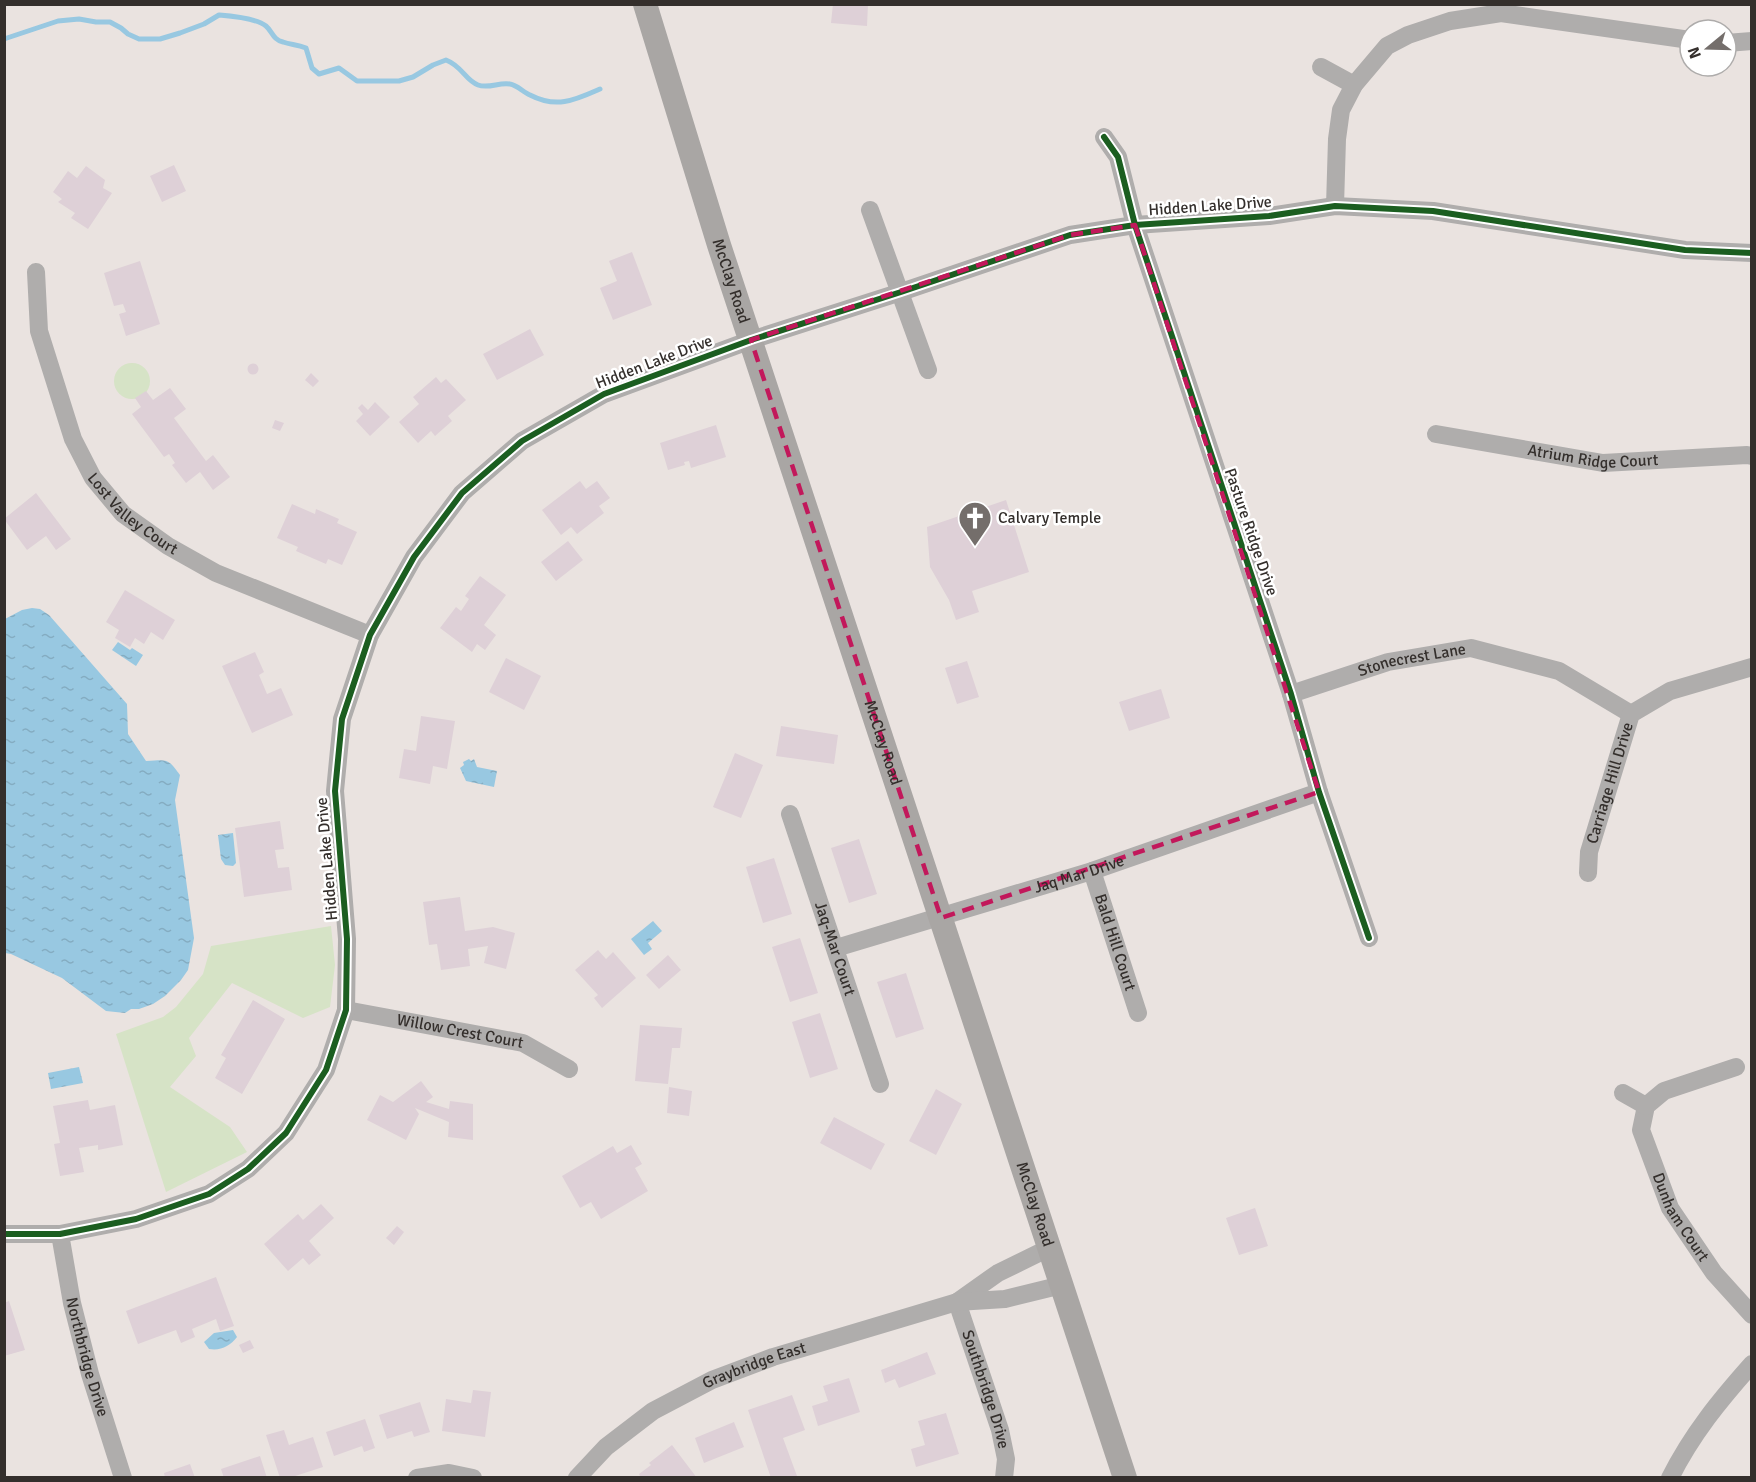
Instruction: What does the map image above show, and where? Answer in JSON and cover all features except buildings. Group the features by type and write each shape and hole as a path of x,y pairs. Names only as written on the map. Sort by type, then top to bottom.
{"main road":[{"name":"McClay Road","path":"645,4 719,245 1125,1478"}],"street":[{"path":"1335,206 1337,139 1341,110 1354,85 1387,46 1408,35 1450,21 1501,13 1678,38"},
{"path":"1321,67 1354,85"},
{"name":"Pasture Ridge Drive","path":"1104,137 1118,157 1135,225 1291,694 1319,792 1369,938"},
{"name":"Hidden Lake Drive","path":"4,1234 60,1234 136,1219 209,1194 248,1169 285,1136 326,1070 346,1010 347,939 335,791 342,719 370,635 414,557 462,493 522,441 604,394 751,340 1070,235 1135,225 1269,216 1335,206 1433,211 1685,250 1752,253"},
{"path":"870,210 928,370"},
{"name":"Lost Valley Court","path":"36,272 39,331 73,439 93,478 123,514 168,546 216,573 370,635"},
{"name":"Atrium Ridge Court","path":"1436,434 1603,463 1752,456"},
{"name":"Stonecrest Lane","path":"1291,694 1388,662 1471,648 1559,671 1631,714"},
{"name":"Carriage Hill Drive","path":"1588,873 1589,852 1631,714 1670,692 1752,667"},
{"name":"Jaq Mar Drive","path":"836,948 1092,871 1319,792"},
{"name":"Jaq-Mar Court","path":"790,814 880,1084"},
{"name":"Bald Hill Court","path":"1092,871 1138,1013"},
{"name":"Willow Crest Court","path":"346,1010 523,1043 569,1069"},
{"path":"1623,1093 1646,1106 1664,1090 1736,1066"},
{"name":"Dunham Court","path":"1646,1106 1641,1130 1670,1208 1714,1273 1752,1315"},
{"name":"Northbridge Drive","path":"60,1234 72,1303 90,1374 123,1478"},
{"name":"Graybridge East","path":"957,1302 998,1273 1049,1248"},
{"name":"Graybridge East","path":"577,1478 606,1447 653,1411 712,1380 773,1357 957,1302 1005,1299 1062,1285"},
{"name":"Southbridge Drive","path":"957,1302 1000,1430 1006,1459 1004,1478"},
{"path":"1670,1478 1694,1435 1713,1408 1752,1364"},
{"path":"417,1478 449,1473 473,1478"}],"highlighted area":[{"path":"1135,225 1319,792 941,918 751,340 1070,235"}],"green space":[{"path":"132,363 144,369 150,381 144,393 132,399 120,393 114,381 120,369"},
{"path":"331,926 335,965 330,1007 303,1018 232,983 189,1038 196,1056 170,1087 230,1127 247,1152 166,1192 116,1034 163,1017 176,1007 203,974 211,946"}],"water":[{"path":"40,609 49,615 127,704 128,734 146,761 169,762 180,775 175,800 194,938 188,970 165,996 153,1004 131,1009 125,1013 106,1011 62,978 5,953 5,619 22,610"},
{"path":"118,642 143,655 136,666 112,650"},
{"path":"469,759 471,761 474,759 477,767 497,771 494,787 466,781 460,768 464,765 463,762"},
{"path":"233,833 236,863 233,866 225,865 221,859 218,835"},
{"path":"653,921 662,931 648,943 652,949 644,955 631,939"},
{"path":"79,1067 83,1083 51,1089 48,1073"},
{"path":"233,1330 237,1337 225,1347 209,1349 204,1342 214,1333"}],"waterway":[{"path":"4,39 58,21 79,19 110,22 139,39 160,39 204,24 219,15 262,23 280,41 306,48 312,68 319,74 339,68 357,81 399,81 413,77 446,60 478,85 510,84 549,102 574,99 600,89"}],"cycle path":[{"path":"1104,137 1118,157 1135,225 1291,694 1319,792 1369,938"},
{"path":"4,1234 60,1234 136,1219 209,1194 248,1169 286,1133 326,1070 346,1010 347,939 335,791 342,719 370,635 414,557 462,493 522,441 604,394 751,340 1070,235 1135,225 1269,216 1335,206 1433,211 1685,250 1752,253"}],"place":[{"name":"Calvary Temple","path":"975,547"}]}
